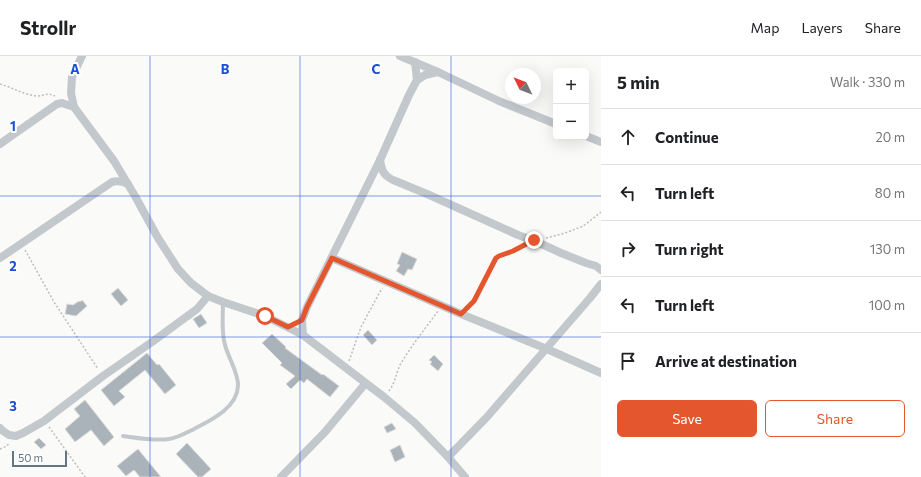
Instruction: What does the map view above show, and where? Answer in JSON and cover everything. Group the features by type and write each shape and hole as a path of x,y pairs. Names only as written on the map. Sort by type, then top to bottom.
{"street":[{"path":"82,56 72,77 71,93 74,107 114,161 158,238 178,269 191,283 208,296 265,316 303,335 365,384 384,397 415,423 465,477"},
{"path":"400,56 411,59 499,101 553,123"},
{"path":"411,59 417,80"},
{"path":"303,335 302,320 307,307 380,160 409,95 417,80 425,75 438,72"},
{"path":"0,144 57,104 62,103 74,107"},
{"path":"589,137 601,142"},
{"path":"380,160 382,171 387,178 427,194 518,235 596,266 601,270"},
{"path":"0,258 112,182 120,180 128,184"},
{"path":"332,258 461,314 547,348 601,373"},
{"path":"448,457 487,417 601,284"},
{"path":"0,428 9,435 16,436 44,420 197,309 208,296"},
{"path":"288,327 302,320"},
{"path":"281,477 325,432 365,384"}],"lane":[{"path":"123,436 170,439 185,434 205,424 221,414 230,405 236,394 238,380 225,346 222,330 223,302"}],"path":[{"path":"0,84 30,95 36,96 49,94 57,97"},
{"path":"461,314 474,301 496,258 536,241 581,227 601,212"},
{"path":"22,243 54,302 103,376"},
{"path":"346,369 361,327 386,282"},
{"path":"384,397 394,382 411,347 442,306"},
{"path":"44,420 85,477"}],"building":[{"path":"402,252 417,259 412,270 408,269 404,276 396,271 400,265 397,264"},
{"path":"118,288 128,300 121,306 111,294"},
{"path":"82,300 87,306 76,316 65,314 67,304 73,305"},
{"path":"201,314 207,323 199,328 193,319"},
{"path":"368,330 377,340 372,345 363,335"},
{"path":"272,334 286,347 285,348 339,386 330,397 307,379 304,383 300,380 291,389 286,384 295,376 280,365 282,363 262,343"},
{"path":"147,353 157,365 159,364 176,385 165,394 145,370 119,391 125,397 114,406 101,390"},
{"path":"434,355 443,364 438,371 430,364 432,362 429,360"},
{"path":"85,400 114,437 104,446 91,430 75,442 65,429 80,416 74,409"},
{"path":"392,423 396,429 387,433 384,427"},
{"path":"39,438 46,445 41,449 34,442"},
{"path":"187,443 211,469 202,477 198,477 176,454"},
{"path":"400,445 405,457 395,462 390,450"},
{"path":"138,449 161,477 140,477 134,470 126,476 117,466"}],"route":[{"path":"265,316 288,327 302,320 332,258 461,314 477,297 496,258 534,240"}]}
